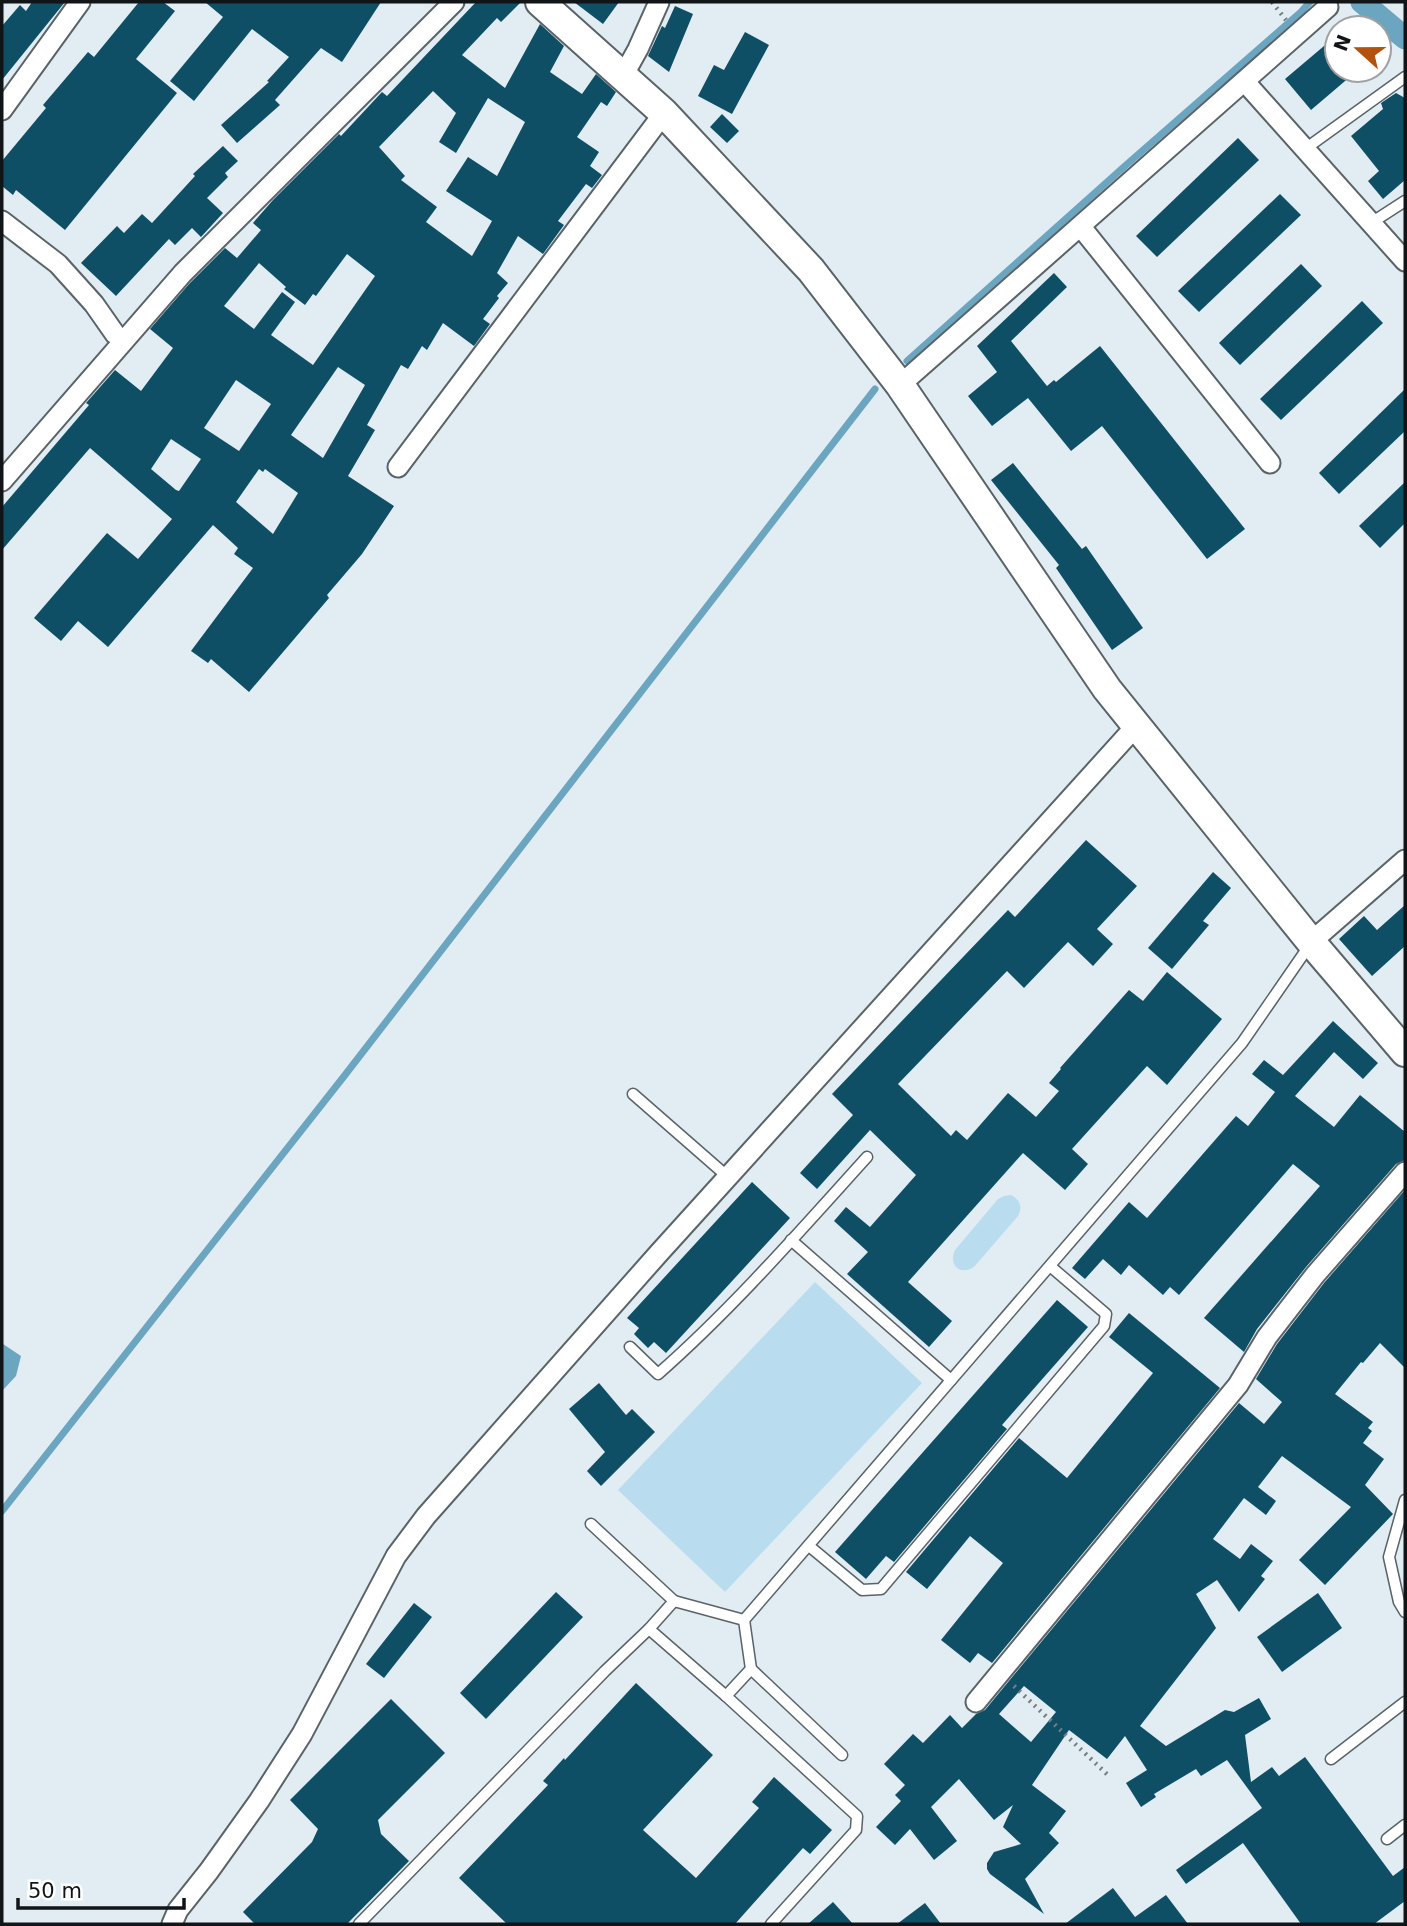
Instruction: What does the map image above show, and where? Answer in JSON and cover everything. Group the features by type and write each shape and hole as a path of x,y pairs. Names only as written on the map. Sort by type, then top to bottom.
{"street":[{"path":"2,110 80,2"},
{"path":"2,481 183,273 454,2"},
{"path":"540,2 664,113 811,270 900,385 1107,689 1311,942 1405,1052"},
{"path":"623,76 659,2"},
{"path":"900,385 1328,7"},
{"path":"1245,82 1405,261"},
{"path":"398,467 664,113"},
{"path":"2,221 58,264 94,304 114,334 123,340"},
{"path":"1081,227 1270,463"},
{"path":"172,1924 178,1910 259,1801 302,1734 396,1556 426,1516 1136,726"},
{"path":"1311,942 1405,860"},
{"path":"976,1702 1238,1385 1267,1337 1315,1275 1405,1172"}],"lane":[{"path":"1305,149 1405,77"},
{"path":"1371,223 1405,201"},
{"path":"842,1755 751,1669 744,1620 1242,1042 1311,942"},
{"path":"633,1094 728,1177"},
{"path":"630,1348 658,1374 685,1350 792,1240 867,1157"},
{"path":"792,1240 951,1380"},
{"path":"809,1546 862,1590 881,1589 1104,1325 1106,1314 1050,1266"},
{"path":"1405,1500 1389,1557 1399,1602 1405,1612"},
{"path":"591,1524 674,1601 744,1620"},
{"path":"359,1924 674,1601"},
{"path":"649,1629 857,1816 856,1830 771,1924"},
{"path":"726,1696 751,1669"},
{"path":"1331,1759 1405,1702"},
{"path":"1387,1839 1405,1825"}],"path":[{"path":"1000,1673 1110,1777"}],"shaded area":[{"path":"1011,1195 1020,1204 1018,1216 974,1267 964,1270 957,1268 953,1260 955,1250 998,1199"},
{"path":"815,1282 922,1383 725,1592 618,1490"},
{"path":"3,1344 21,1356 16,1376 2,1391"}],"building":[{"path":"32,2 65,2 2,80 2,26 20,5 26,11"},
{"path":"139,2 163,2 175,11 136,59 177,93 65,230 16,190 13,195 2,186 2,161 46,108 43,105 88,52 94,57"},
{"path":"205,2 381,2 342,62 321,48 275,100 280,105 237,143 221,125 269,82 267,81 289,57 252,29 194,101 170,81 223,17"},
{"path":"476,2 521,2 501,22 497,18 462,55 505,88 540,24 564,46 550,72 582,94 596,74 616,92 607,106 601,102 577,137 599,152 590,166 602,175 592,188 586,184 558,221 564,225 543,254 518,236 497,273 508,283 483,319 490,324 474,346 443,323 427,350 422,346 408,369 401,365 367,425 375,430 348,476 394,506 362,554 327,595 329,598 249,692 211,659 208,663 191,651 253,568 234,554 238,548 213,525 108,647 78,621 61,641 34,618 107,533 138,559 172,519 90,448 2,550 2,507 89,405 86,403 115,370 141,391 173,348 150,329 225,248 237,258 261,230 253,223 273,200 339,134 341,136 382,92 387,96","holes":["433,91 456,113 439,142 456,153 488,98 525,122 497,176 468,157 446,191 492,221 472,256 426,222 437,207 401,180 405,176 379,147","347,254 375,276 313,365 271,335 295,302 282,292 254,329 224,306 259,263 286,287 284,289 305,305 313,294 316,296","338,367 365,385 323,458 291,435","236,380 271,404 239,451 204,428","171,439 201,459 179,491 151,469","259,469 263,472 265,469 298,493 273,534 236,502"]},
{"path":"574,2 619,2 603,24"},
{"path":"675,6 693,14 669,72 648,56"},
{"path":"745,32 769,45 732,114 698,96 714,65 724,70"},
{"path":"1323,47 1323,84 1342,84 1311,110 1285,79"},
{"path":"1396,93 1405,98 1405,180 1383,199 1368,181 1379,171 1351,136 1383,109 1381,103"},
{"path":"722,114 739,131 727,143 710,127"},
{"path":"1238,138 1259,160 1157,257 1136,236"},
{"path":"223,146 238,161 225,173 228,177 207,198 223,213 201,237 192,228 175,245 169,239 116,296 81,263 117,226 124,233 142,214 152,223 195,176 193,174"},
{"path":"1280,194 1301,215 1199,312 1178,291"},
{"path":"1301,264 1322,286 1240,365 1219,343"},
{"path":"1054,273 1067,287 1011,341 1047,386 1054,380 1056,382 1100,346 1245,529 1207,559 1102,426 1071,451 1028,398 992,426 968,396 997,372 977,346"},
{"path":"1362,301 1383,323 1281,420 1260,399"},
{"path":"1405,389 1405,431 1339,494 1319,473"},
{"path":"1013,463 1082,549 1086,546 1143,628 1112,650 1056,568 1059,565 991,480"},
{"path":"1405,482 1405,523 1380,548 1359,526"},
{"path":"1086,840 1137,886 1097,929 1113,944 1093,966 1068,942 1024,988 1007,971 898,1084 951,1136 956,1130 967,1140 1008,1093 1036,1117 1059,1091 1049,1083 1129,990 1143,1001 1167,972 1222,1019 1167,1085 1147,1066 1072,1149 1088,1164 1065,1190 1023,1153 908,1282 952,1321 929,1347 847,1274 868,1252 834,1221 846,1207 870,1227 916,1175 870,1130 817,1189 800,1173 853,1115 832,1094 1008,910 1015,917"},
{"path":"1213,872 1231,888 1203,921 1209,925 1172,969 1148,948"},
{"path":"1405,905 1405,946 1372,976 1339,939 1364,916 1377,930"},
{"path":"1333,1021 1378,1063 1363,1079 1334,1052 1295,1096 1334,1127 1360,1095 1405,1132 1405,1160 1396,1164 1306,1267 1257,1329 1244,1352 1204,1318 1320,1186 1293,1164 1179,1295 1170,1287 1163,1295 1129,1265 1121,1275 1103,1259 1085,1279 1072,1268 1129,1202 1147,1218 1236,1116 1248,1126 1275,1092 1252,1074 1264,1060 1283,1075"},
{"path":"752,1182 790,1218 666,1353 654,1342 648,1348 634,1334 639,1328 627,1318"},
{"path":"1405,1190 1405,1368 1380,1343 1335,1394 1373,1422 1368,1428 1372,1431 1363,1443 1384,1459 1365,1485 1393,1514 1325,1585 1299,1560 1351,1507 1282,1456 1258,1487 1276,1501 1266,1515 1244,1498 1213,1539 1240,1559 1251,1544 1273,1561 1261,1576 1265,1579 1239,1612 1217,1580 1196,1594 1216,1628 1140,1726 1166,1746 1225,1710 1234,1712 1259,1698 1271,1719 1245,1735 1251,1782 1272,1767 1279,1776 1305,1757 1393,1876 1405,1867 1405,1901 1374,1924 1301,1924 1243,1843 1186,1884 1176,1870 1262,1808 1227,1760 1201,1776 1196,1769 1154,1794 1156,1797 1141,1807 1126,1783 1147,1770 1125,1736 1107,1759 1069,1730 1032,1785 1066,1811 1049,1833 1059,1843 1025,1879 1044,1914 987,1869 987,1863 994,1852 1021,1844 1003,1827 1013,1805 994,1820 959,1779 931,1807 957,1841 934,1860 910,1829 895,1845 876,1827 901,1801 895,1795 905,1785 884,1764 913,1734 923,1743 950,1715 962,1728 976,1714 985,1710 1239,1403 1264,1424 1282,1402 1256,1379 1277,1344 1324,1283","holes":["1024,1686 1056,1712 1031,1742 999,1714"]},
{"path":"1057,1300 1088,1327 1002,1425 1007,1429 894,1562 886,1556 866,1579 835,1552"},
{"path":"1129,1313 1220,1388 992,1663 978,1653 970,1663 941,1640 1003,1563 970,1536 927,1589 906,1572 1019,1438 1067,1478 1153,1373 1109,1337"},
{"path":"599,1383 626,1415 632,1409 655,1432 601,1486 587,1471 605,1452 569,1409"},
{"path":"556,1592 583,1617 486,1719 460,1693"},
{"path":"1318,1593 1342,1628 1282,1672 1257,1637"},
{"path":"414,1603 432,1617 384,1678 366,1664"},
{"path":"636,1683 713,1755 643,1830 696,1878 759,1808 752,1802 774,1777 832,1830 810,1854 803,1848 735,1924 507,1924 459,1878 548,1785 543,1781"},
{"path":"391,1699 445,1753 378,1820 381,1834 409,1861 347,1924 255,1924 243,1912 312,1842 318,1829 290,1800"},
{"path":"1113,1888 1135,1917 1166,1895 1188,1924 1065,1924"},
{"path":"833,1902 853,1924 808,1924"},
{"path":"925,1903 941,1924 897,1924"}],"waterway":[{"path":"907,361 1310,2"},
{"path":"1362,2 1405,38"},
{"path":"2,1511 345,1075 875,389"}]}
